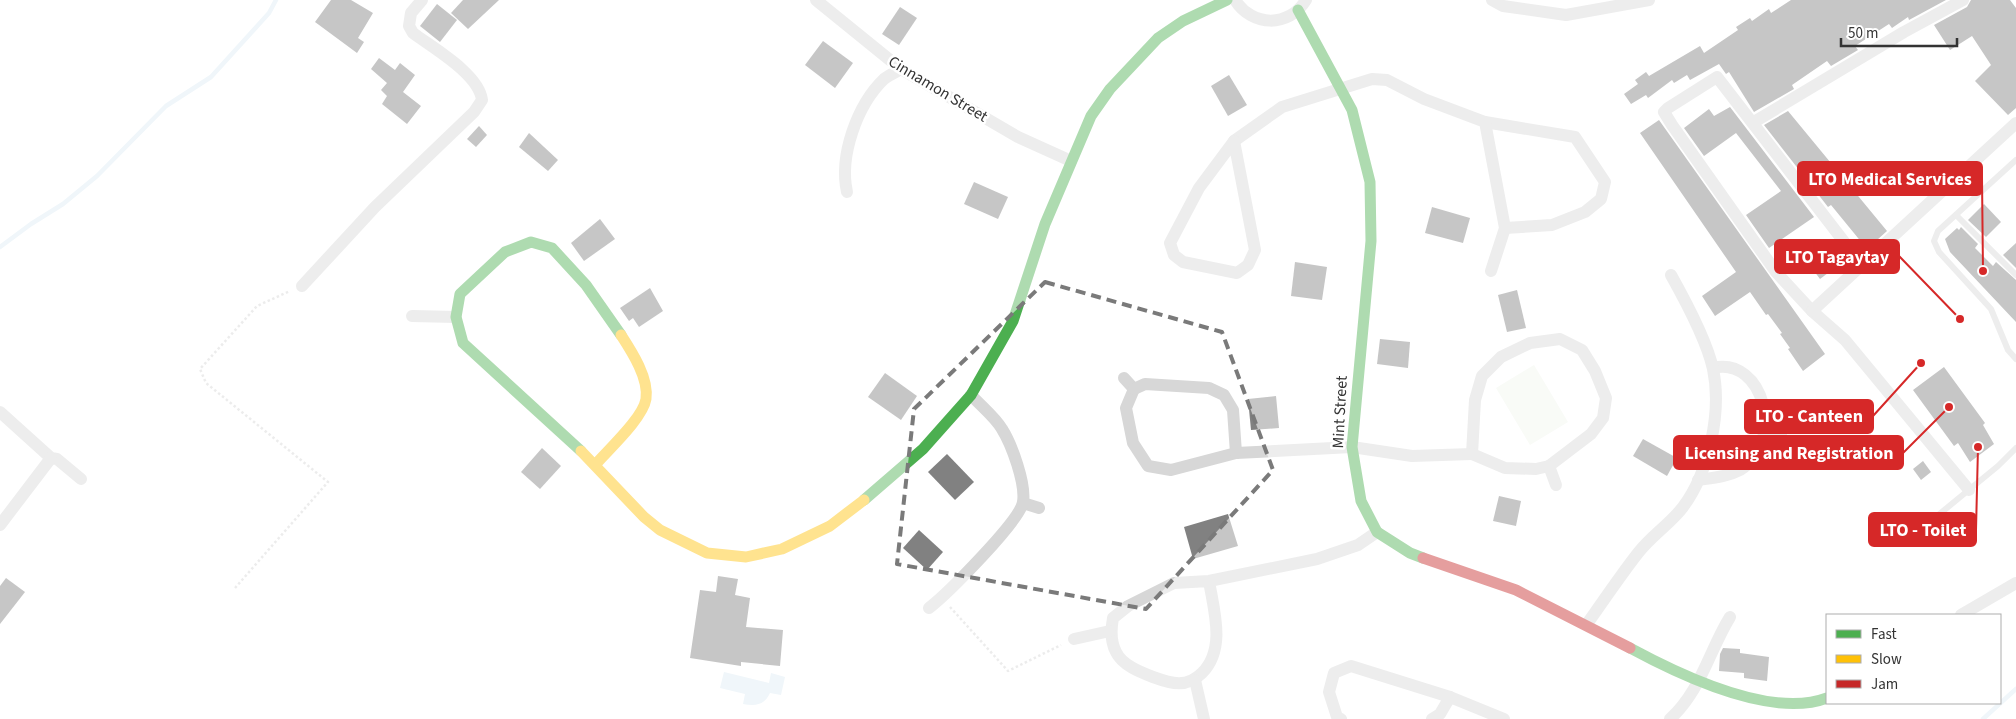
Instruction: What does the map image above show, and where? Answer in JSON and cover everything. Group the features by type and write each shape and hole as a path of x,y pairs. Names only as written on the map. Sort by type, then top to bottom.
{"street":[{"path":"302,286 375,207 474,112 482,100 481,94 462,69 414,33 409,26 411,13 422,0"},
{"name":"Cinnamon Street","path":"816,0 901,69 1018,137 1071,161"},
{"path":"596,464 640,414 646,400 645,386 635,356 586,285 552,248 531,242 505,252 460,294 456,317 464,343 596,464 644,517 660,530 707,553 746,556 782,549 830,526 893,477 924,449 971,395 1013,321 1045,224 1091,116 1110,89 1158,38 1183,21 1227,0"},
{"path":"1236,0 1240,8 1250,16 1262,21 1276,22 1288,18 1302,5"},
{"path":"1492,0 1503,6 1566,15 1649,0"},
{"path":"1754,122 1904,32 1963,0"},
{"name":"Mint Street","path":"1302,5 1343,89 1362,143 1370,182 1371,241 1352,447 1361,501 1377,532"},
{"path":"847,192 844,164 862,110 885,79 901,69"},
{"path":"1862,265 1754,122 1717,78 1664,112 1732,213 1776,272 1812,311 1845,340 1969,490"},
{"path":"1234,141 1255,250 1248,265 1237,273 1169,258 1170,243 1199,188 1234,141 1282,107 1372,79 1387,80 1424,99 1484,122 1575,137 1604,182 1601,199 1586,212 1552,225 1504,228"},
{"path":"1484,122 1504,228 1491,271"},
{"path":"1812,311 2016,123"},
{"path":"1586,624 1639,552 1683,507 1698,480 1714,430 1715,386 1713,368 1688,306 1671,275"},
{"path":"412,316 456,317"},
{"path":"1236,453 1233,410 1224,395 1209,388 1145,384 1134,390 1126,408 1132,443 1148,466 1172,470 1236,453 1352,447 1412,456 1472,454 1505,468 1536,469 1549,466 1591,434 1603,418 1606,398 1595,370 1582,350 1560,339 1530,343 1501,357 1482,376 1475,400 1472,454"},
{"path":"1698,480 1723,477 1740,470 1754,457 1762,442 1767,422 1764,403 1754,386 1741,373 1724,365 1713,368"},
{"path":"1124,378 1134,390"},
{"path":"929,608 942,598 974,566 1016,515 1023,503 1021,480 1012,447 1002,428 971,395"},
{"path":"0,412 51,458 57,459 81,479"},
{"path":"1765,431 1781,434"},
{"path":"2,518 51,458"},
{"path":"1549,466 1556,485"},
{"path":"1023,503 1039,508"},
{"path":"1209,581 1215,614 1216,644 1209,666 1195,680 1184,685 1163,681 1136,671 1116,653 1110,632 1113,618 1136,602 1174,583 1209,581 1317,558 1358,545 1377,532 1410,553 1516,590 1586,624 1698,684 1767,704 1792,708 1813,705 1826,698"},
{"path":"1963,614 2016,583"},
{"path":"1670,719 1687,701 1698,684 1716,640 1730,617"},
{"path":"1074,639 1110,632"},
{"path":"1340,719 1337,717 1329,692 1334,673 1351,666 1450,697 1504,719"},
{"path":"1195,680 1204,719"},
{"path":"1432,719 1440,714 1450,697"}],"lane":[{"path":"2016,160 1935,236 1936,246 1991,309 2008,350 2016,359"},
{"path":"1956,215 2016,275"},
{"path":"1909,539 1998,466 2016,448"}],"path":[{"path":"235,588 328,482 206,383 200,369 257,306 302,286"},
{"path":"942,598 1008,672 1074,639"}],"highlighted area":[{"path":"1045,282 1222,332 1273,470 1146,609 897,564 914,409"}],"shaded area":[{"path":"1534,365 1568,422 1530,445 1496,388"},
{"path":"724,672 769,683 771,673 785,677 781,695 770,693 762,703 743,704 745,694 720,688"}],"building":[{"path":"331,0 351,0 373,13 358,38 364,42 357,53 315,22"},
{"path":"463,0 499,0 468,29 451,13"},
{"path":"1791,0 1946,0 1909,20 1908,17 1892,28 1889,24 1855,46 1858,50 1831,66 1827,61 1792,85 1794,89 1754,112 1729,72 1726,74 1719,64 1690,80 1687,75 1674,83 1672,80 1648,98 1646,95 1631,104 1624,94 1638,84 1635,80 1646,72 1649,76 1700,46 1704,53 1738,30 1736,27 1750,18 1752,21 1769,9 1771,13"},
{"path":"1971,0 2010,0 2016,8 2016,108 2008,115 1975,81 1991,65 1972,36 1950,50 1934,25 1967,7"},
{"path":"437,4 457,20 440,42 420,26"},
{"path":"900,7 917,18 899,45 882,34"},
{"path":"823,41 853,63 835,88 805,65"},
{"path":"379,58 395,70 400,63 415,75 403,92 421,106 407,124 382,104 387,96 381,90 387,83 371,69"},
{"path":"1229,75 1247,105 1228,116 1211,86"},
{"path":"1730,107 1814,217 1769,248 1746,215 1781,191 1736,133 1704,156 1684,128 1709,109 1714,116"},
{"path":"1788,111 1887,231 1867,249 1831,205 1828,207 1764,125"},
{"path":"1659,120 1825,354 1803,371 1788,349 1790,348 1780,334 1782,333 1768,314 1766,315 1750,292 1715,316 1702,296 1736,272 1640,133"},
{"path":"479,126 487,135 476,147 467,139"},
{"path":"529,133 558,160 548,171 519,147"},
{"path":"974,182 1008,197 998,219 964,204"},
{"path":"1984,204 2001,222 1986,237 1968,220"},
{"path":"1432,207 1470,218 1463,243 1425,233"},
{"path":"600,219 615,239 584,261 571,243"},
{"path":"1961,227 1978,244 1975,248 1993,266 1996,262 2016,280 2016,322 1950,252 1945,239 1957,228 1959,230"},
{"path":"1818,243 1836,267 1820,279 1802,255"},
{"path":"2016,243 2016,268 2003,255"},
{"path":"1295,262 1327,267 1322,300 1291,296"},
{"path":"650,288 663,311 639,327 633,318 629,321 620,308"},
{"path":"1517,290 1526,328 1507,332 1498,295"},
{"path":"1380,339 1410,342 1408,368 1377,364"},
{"path":"1944,367 1985,423 1983,425 1994,444 1970,462 1958,443 1954,446 1913,390"},
{"path":"885,373 917,396 901,420 868,397"},
{"path":"1276,396 1279,428 1251,430 1248,399"},
{"path":"1643,439 1677,458 1667,476 1633,456"},
{"path":"542,448 561,466 540,489 521,472"},
{"path":"947,454 974,482 955,500 928,472"},
{"path":"1923,461 1931,472 1921,480 1913,469"},
{"path":"1499,496 1521,501 1516,526 1493,521"},
{"path":"1228,514 1238,546 1193,559 1184,527"},
{"path":"919,530 943,552 927,570 903,548"},
{"path":"718,576 738,579 735,595 750,598 746,627 783,630 780,666 741,662 741,666 690,658 700,590 716,592"},
{"path":"6,578 25,592 0,624 0,586"},
{"path":"1723,648 1740,649 1740,653 1769,657 1767,681 1744,678 1744,673 1719,671 1720,654"}],"waterway":[{"path":"0,247 31,224 63,204 97,176 166,106 211,77 269,13 276,0"},
{"path":"2001,703 2016,689"},
{"path":"1983,719 2000,704"}],"traffic: fast":[{"path":"864,500 923,449 971,395 1013,321 1045,224 1091,116 1110,89 1158,38 1183,21 1227,0"},
{"path":"1298,10 1352,110 1370,182 1371,241 1352,447 1361,501 1377,532 1410,553 1423,558"},
{"path":"581,451 463,343 456,317 460,294 505,252 531,242 552,248 586,285 621,335"},
{"path":"1630,648 1700,681 1753,699 1780,703 1805,703 1826,698"}],"traffic: slow":[{"path":"596,464 639,415 646,399 645,383 642,374 635,357 621,335"},
{"path":"581,451 644,517 660,530 707,553 746,557 782,549 830,526 864,500"}],"traffic: jam":[{"path":"1423,558 1516,590 1630,648"}],"place":[{"name":"LTO Medical Services","path":"1983,271"},
{"name":"LTO Tagaytay","path":"1960,319"},
{"name":"LTO - Canteen","path":"1921,363"},
{"name":"Licensing and Registration","path":"1949,407"},
{"name":"LTO - Toilet","path":"1978,447"}]}
